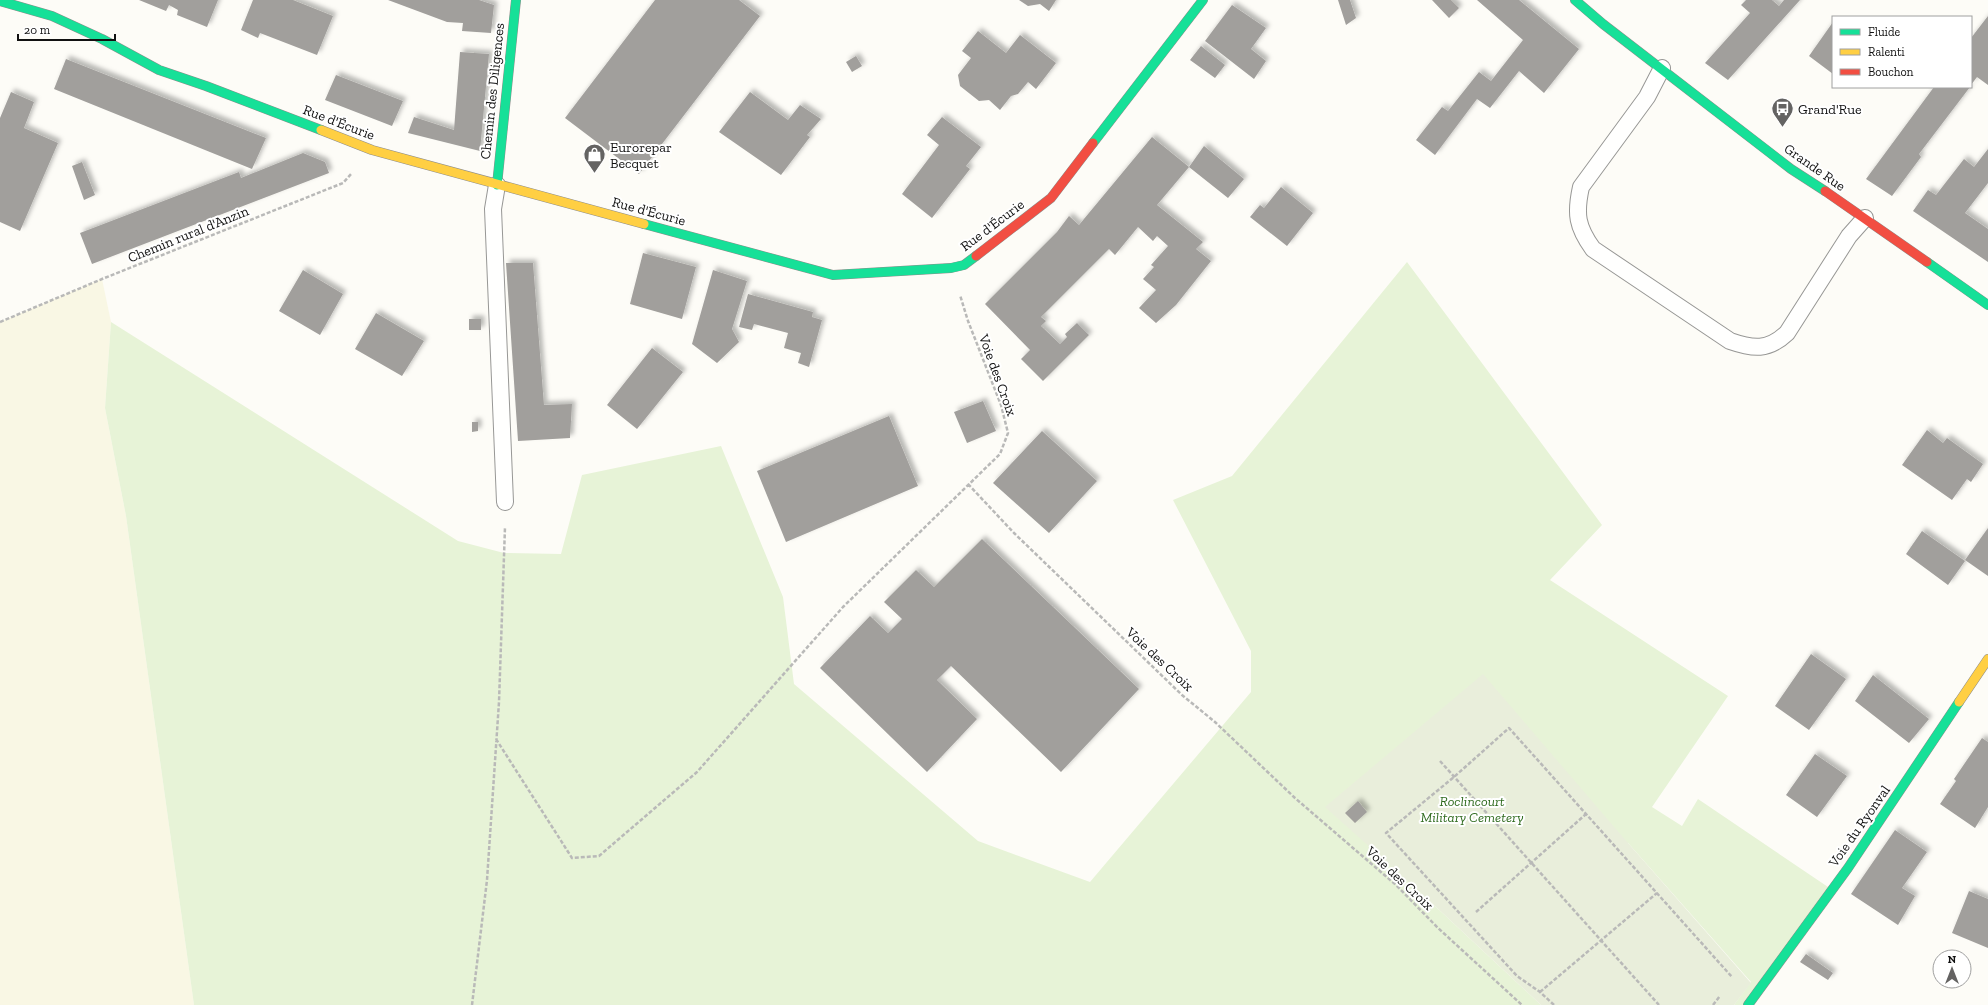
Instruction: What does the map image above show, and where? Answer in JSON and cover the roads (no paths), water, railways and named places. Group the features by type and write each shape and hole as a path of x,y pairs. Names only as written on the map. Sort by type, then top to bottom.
{"street":[{"name":"Chemin des Diligences","path":"497,185 516,0"},
{"name":"Rue d'Écurie","path":"0,2 52,16 102,39 159,70 206,86 372,150 833,275 951,268 964,264 1051,198 1203,0"},
{"name":"Grande Rue","path":"1575,0 1603,24 1792,169 1865,218 1988,305"},
{"name":"Voie du Ryonval","path":"1748,1005 1830,889 1848,868 1988,659"}],"lane":[{"path":"1662,68 1647,97 1581,187 1577,205 1578,221 1585,238 1593,249 1730,341 1747,347 1764,347 1778,342 1787,333 1849,236 1865,218"},
{"path":"497,185 493,209 505,502"}],"place":[{"name":"Grand'Rue","path":"1782,128"},
{"name":"Eurorepar Becquet","path":"594,174"}],"park label":[{"name":"Roclincourt Military Cemetery","path":"1472,810"}]}
